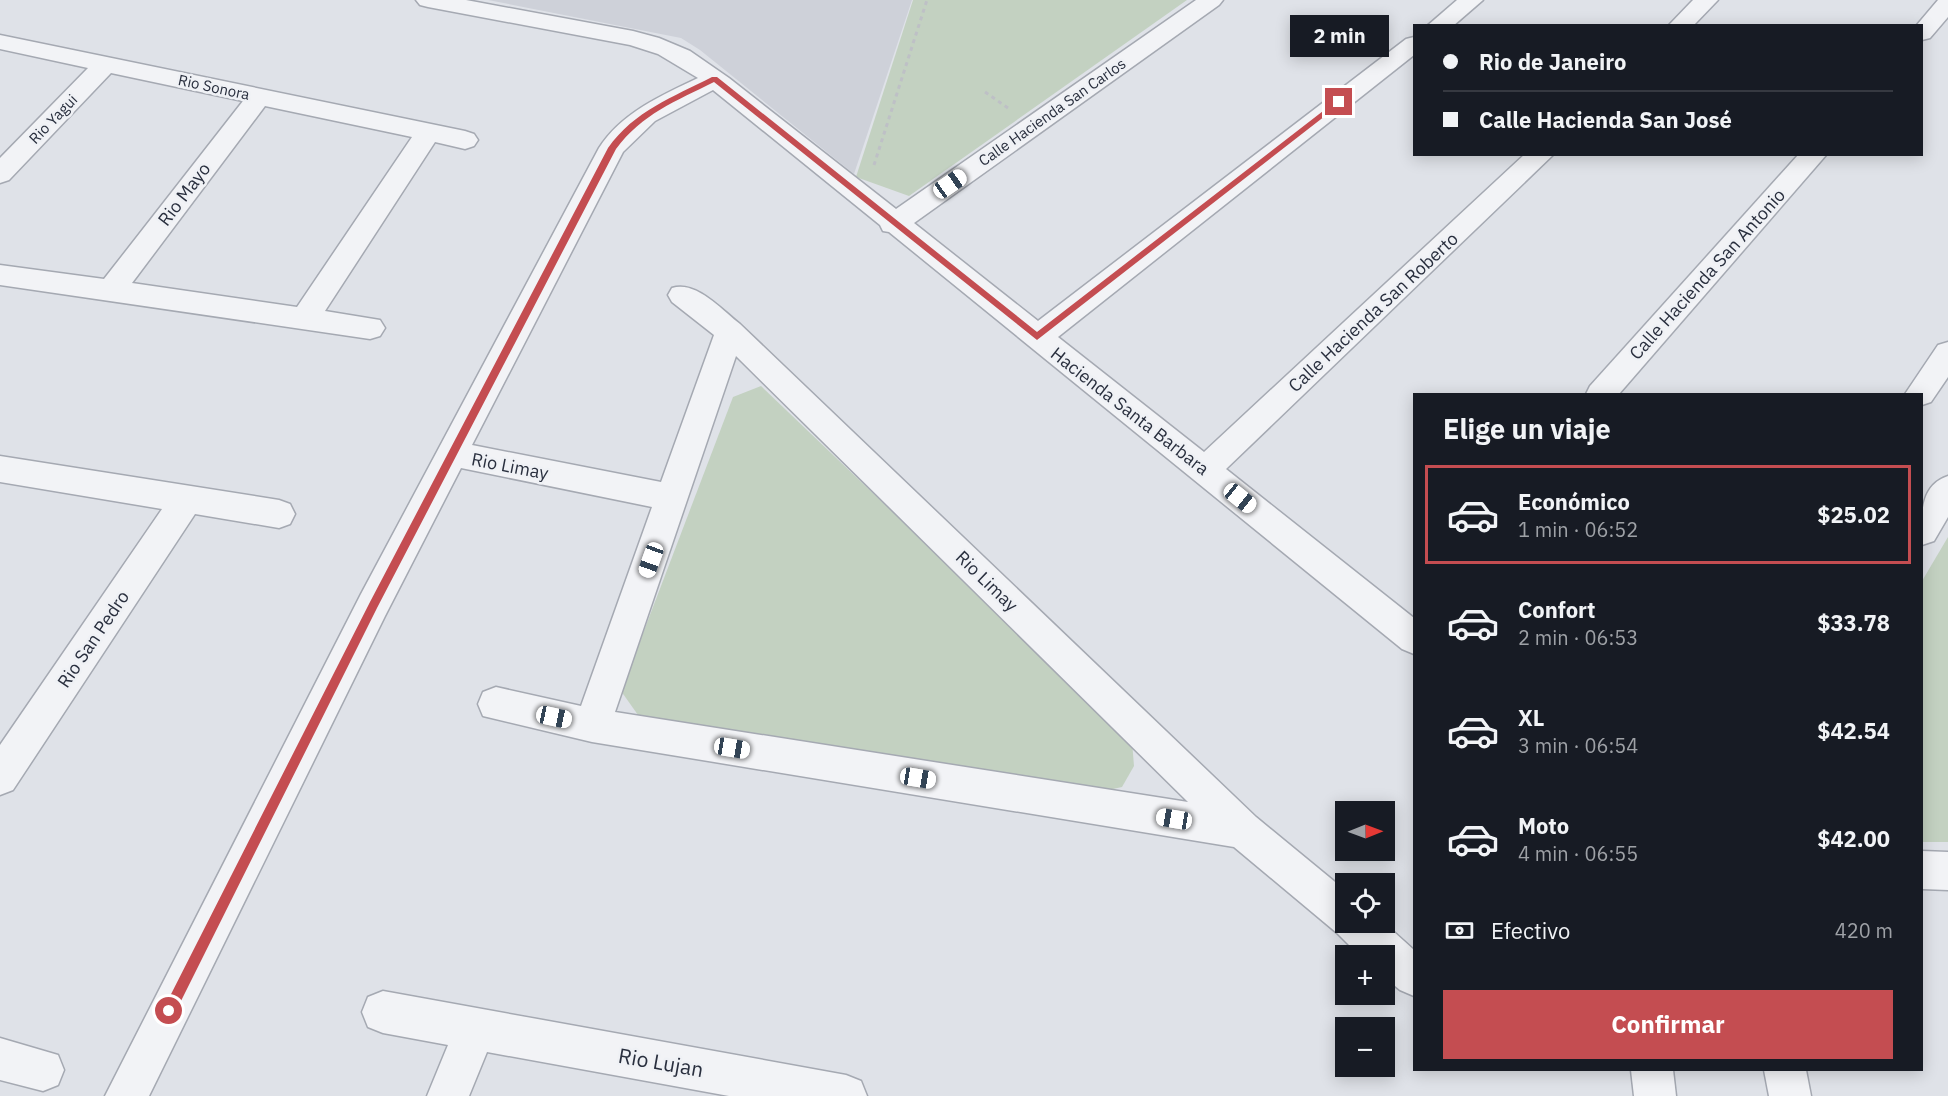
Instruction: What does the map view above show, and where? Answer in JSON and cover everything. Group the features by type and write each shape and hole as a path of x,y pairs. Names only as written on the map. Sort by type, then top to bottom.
{"street":[{"name":"Hacienda Santa Barbara","path":"428,0 656,44 678,53 715,79 1205,470 1409,622"},
{"name":"Calle Hacienda San Carlos","path":"894,224 1211,0"},
{"path":"1441,24 1471,0"},
{"path":"1681,24 1706,0"},
{"path":"1923,32 1948,3"},
{"name":"Rio Sonora","path":"0,42 465,140"},
{"path":"1037,337 1413,45"},
{"name":"Rio Yagui","path":"0,174 106,64"},
{"path":"126,1096 373,605 612,148 626,130 644,114 715,79"},
{"name":"Rio Mayo","path":"110,292 259,97"},
{"path":"305,318 428,134"},
{"name":"Calle Hacienda San Roberto","path":"1205,470 1539,156"},
{"name":"Calle Hacienda San Antonio","path":"1602,393 1812,156"},
{"path":"0,275 370,328"},
{"name":"Rio Limay","path":"682,295 730,332 1243,830 1335,908"},
{"path":"592,725 730,332"},
{"path":"1921,393 1948,353"},
{"name":"Rio Limay","path":"453,454 673,498"},
{"path":"0,469 279,514"},
{"path":"1923,529 1948,489"},
{"name":"Rio San Pedro","path":"0,777 186,500"},
{"path":"496,705 592,725 1243,830"},
{"path":"1923,870 1948,871"},
{"path":"1365,933 1413,975"},
{"name":"Rio Lujan","path":"383,1012 476,1028 781,1090 846,1096"},
{"path":"448,1096 476,1028"},
{"path":"0,1059 43,1070"},
{"path":"1652,1071 1655,1096"},
{"path":"1785,1071 1790,1096"}],"path":[{"path":"873,167 927,0"},
{"path":"985,92 1014,111"}],"shaded area":[{"path":"488,0 912,0 854,174 700,50 681,38"}],"green space":[{"path":"913,0 1187,0 909,196 856,177"},
{"path":"761,386 1132,741 1134,766 1122,787 1104,791 638,715 621,691 733,397"},
{"path":"1948,537 1948,842 1923,842 1923,579"}],"route":[{"path":"169,1011 373,605 612,148 626,130 644,114 715,79 1037,337 1339,102"}]}
